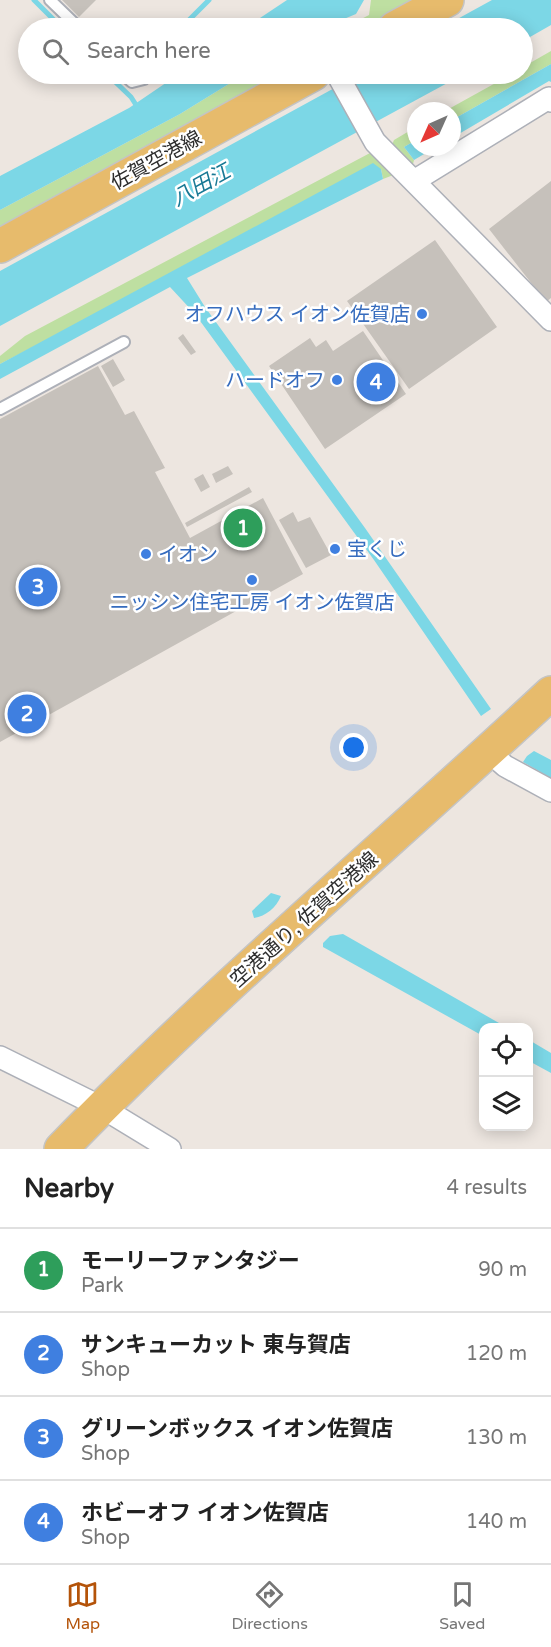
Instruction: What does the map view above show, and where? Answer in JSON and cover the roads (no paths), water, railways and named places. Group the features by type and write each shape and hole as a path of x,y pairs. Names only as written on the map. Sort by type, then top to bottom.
{"main road":[{"path":"414,18 447,0"},
{"name":"佐賀空港線","path":"0,246 295,84"},
{"name":"空港通り, 佐賀空港線","path":"61,1149 101,1107 304,917 551,693"}],"street":[{"path":"343,84 375,142 551,320"},
{"path":"414,181 549,98 551,101"},
{"path":"488,751 505,766 551,791"},
{"path":"0,1057 101,1107 170,1149"}],"lane":[{"path":"50,0 69,18"},
{"path":"0,409 124,342"}],"water":[{"path":"287,0 364,0 356,14 346,18 260,18"},
{"path":"492,0 551,0 551,25 533,35 533,18 459,18"},
{"path":"551,64 551,82 549,81 461,133 461,115 516,84 533,84 533,74"},
{"path":"164,84 229,84 180,114 0,210 0,176 129,108"},
{"name":"八田江","path":"342,84 446,84 412,102 407,102 407,105 0,326 0,271"},
{"path":"373,163 381,169 383,179 187,278 205,307 365,528 491,709 481,716 374,560 195,314 170,287 0,379 0,364"},
{"path":"534,751 551,760 551,778 523,762"},
{"path":"271,893 281,896 273,908 254,918 252,911"},
{"path":"343,934 499,1023 479,1023 479,1034 323,947 323,943 330,936"},
{"path":"533,1042 551,1053 551,1073 533,1063"}],"waterway":[{"path":"34,0 52,18"},
{"path":"191,18 209,0"},
{"path":"117,84 131,97 138,108"}],"place":[{"name":"オフハウス イオン佐賀店","path":"422,314"},
{"name":"ハードオフ","path":"337,380"},
{"name":"ホビーオフ イオン佐賀店","path":"376,382"},
{"name":"モーリーファンタジー","path":"243,528"},
{"name":"宝くじ","path":"335,549"},
{"name":"イオン","path":"146,554"},
{"name":"ニッシン住宅工房 イオン佐賀店","path":"252,580"},
{"name":"グリーンボックス イオン佐賀店","path":"38,587"},
{"name":"サンキューカット 東与賀店","path":"27,714"}]}
